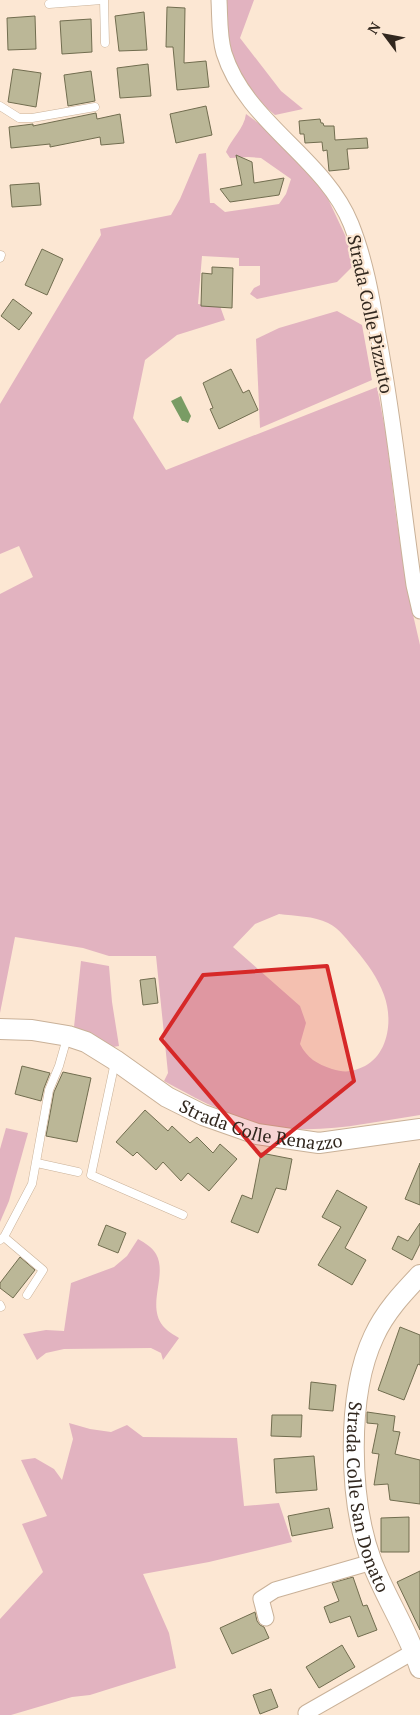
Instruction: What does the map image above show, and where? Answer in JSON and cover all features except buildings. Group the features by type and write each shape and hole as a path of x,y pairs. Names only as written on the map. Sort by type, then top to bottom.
{"street":[{"name":"Strada Colle Pizzuto","path":"219,0 220,30 224,52 233,74 245,94 262,115 328,185 342,204 354,233 372,299 389,394 414,586 420,611"},
{"name":"Strada Colle Renazzo","path":"0,1029 32,1030 68,1036 86,1042 167,1097 203,1115 256,1134 319,1143 420,1129"},
{"name":"Strada Colle San Donato","path":"417,1660 372,1562 359,1519 356,1496 356,1416 361,1373 367,1354 383,1320 394,1304 420,1275"},
{"path":"266,1618 261,1599 275,1590 372,1562"},
{"path":"306,1713 417,1660"}],"lane":[{"path":"49,4 103,0 105,44"},
{"path":"0,106 19,118 32,118 96,107"},
{"path":"27,1295 43,1270 2,1238 32,1184 49,1090 68,1036"},
{"path":"115,1060 91,1174 183,1214"},
{"path":"37,1163 78,1172"}],"highlighted area":[{"path":"327,966 354,1081 261,1156 161,1039 203,975"}],"shaded area":[{"path":"222,0 254,0 240,38 281,91 303,109 275,115 255,98 236,68 221,10"},
{"path":"246,114 265,128 321,184 345,235 355,264 337,282 257,299 250,294 254,288 260,285 260,266 239,266 239,258 202,256 198,304 220,306 225,320 177,335 145,360 133,418 166,470 377,387 386,434 408,593 420,645 420,1115 335,1128 292,1129 250,1121 217,1108 164,1081 168,1073 156,956 109,956 83,948 15,937 0,1013 0,594 33,577 19,546 0,554 0,404 101,235 100,229 171,215 180,199 199,154 206,153 210,203 214,203 225,212 279,204 286,194 291,179 261,158 230,158 226,152","holes":["279,914 317,919 332,925 360,955 379,983 387,1004 387,1035 379,1053 365,1066 353,1071 341,1071 322,1065 309,1057 300,1044 306,1023 300,1006 233,947 255,924"]},
{"path":"337,311 362,325 372,380 260,428 256,339 279,328"},
{"path":"181,396 191,416 188,423 182,421 171,401"},
{"path":"81,961 109,966 119,1046 113,1047 74,1027"},
{"path":"6,1128 28,1133 9,1201 0,1222 0,1149"},
{"path":"138,1239 152,1249 159,1262 160,1271 156,1300 158,1318 165,1328 179,1338 163,1360 161,1353 151,1348 64,1349 46,1353 37,1360 23,1334 46,1330 64,1331 71,1283 114,1267 127,1256"},
{"path":"69,1423 111,1432 127,1425 143,1437 237,1438 244,1506 279,1503 292,1542 209,1562 143,1574 169,1633 176,1668 90,1695 72,1697 11,1715 0,1715 0,1619 43,1572 22,1524 47,1516 21,1460 35,1458 54,1469 62,1480 73,1439"}]}
